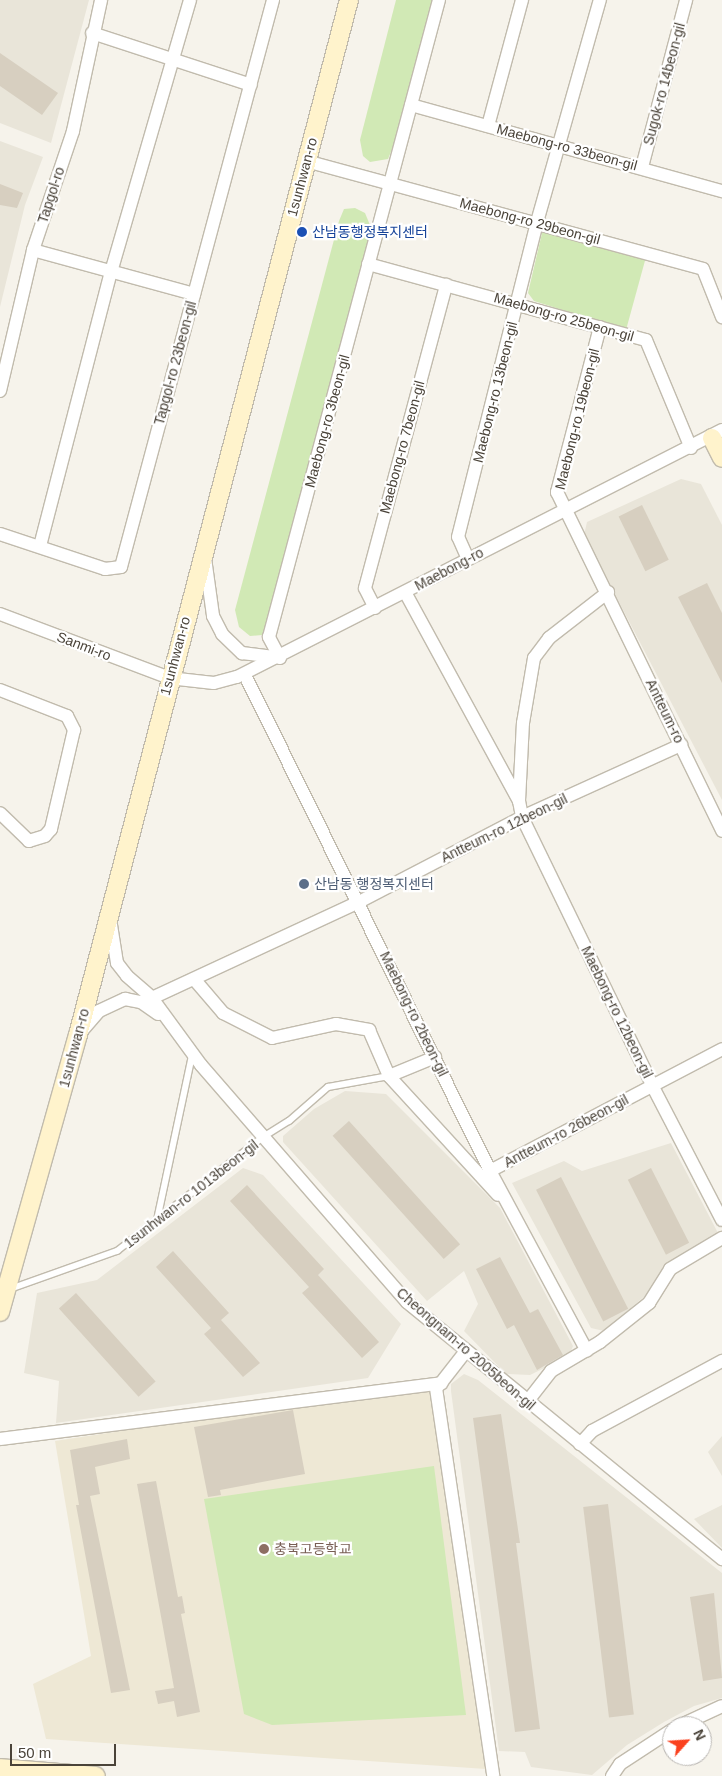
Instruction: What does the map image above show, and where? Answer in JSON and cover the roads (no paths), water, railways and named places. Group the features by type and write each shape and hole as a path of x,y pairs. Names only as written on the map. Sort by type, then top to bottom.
{"main road":[{"name":"1sunhwan-ro","path":"0,1312 78,1035 169,678 349,0"},
{"path":"717,434 722,458"},
{"path":"0,1768 96,1776"}],"street":[{"name":"Tapgol-ro","path":"0,391 33,250 72,131 101,0"},
{"path":"0,534 40,546 78,411 111,272 171,58 190,0"},
{"name":"Maebong-ro 3beon-gil","path":"280,658 269,637 439,0"},
{"path":"488,126 522,0"},
{"name":"Maebong-ro 13beon-gil","path":"468,559 458,538 538,222 600,0"},
{"name":"Sugok-ro 14beon-gil","path":"642,167 686,0"},
{"name":"Tapgol-ro 23beon-gil","path":"40,546 105,569 121,567 273,2"},
{"path":"92,34 251,85"},
{"name":"Maebong-ro 33beon-gil","path":"411,105 559,147 642,167 722,191"},
{"name":"Maebong-ro 29beon-gil","path":"306,161 538,222 703,269 722,318"},
{"name":"Tapgol-ro 23beon-gil","path":"33,250 194,294"},
{"name":"Maebong-ro 25beon-gil","path":"368,264 646,340 691,448"},
{"name":"Maebong-ro 7beon-gil","path":"375,608 365,588 446,285"},
{"name":"Maebong-ro 19beon-gil","path":"565,509 557,492 600,328"},
{"name":"Maebong-ro","path":"169,678 214,683 244,675 565,509 717,434"},
{"name":"Antteum-ro","path":"565,509 608,592 722,831"},
{"path":"204,547 214,616 222,634 242,653 280,658"},
{"name":"Maebong-ro 12beon-gil","path":"405,592 519,801"},
{"name":"Maebong-ro 12beon-gil","path":"608,592 549,638 534,658 523,723 519,801 522,817 652,1086 722,1220"},
{"name":"Sanmi-ro","path":"0,614 169,678"},
{"name":"Maebong-ro 2beon-gil","path":"244,675 359,902 490,1171 587,1351"},
{"path":"0,690 67,716 74,730 51,829 45,836 29,841 0,813"},
{"name":"Antteum-ro 12beon-gil","path":"152,998 359,902 522,817 682,745"},
{"path":"110,913 117,962 152,998 166,1021"},
{"path":"194,979 223,1013 272,1038 336,1024 369,1030 389,1076 509,1207"},
{"path":"78,1035 99,1011 125,999 149,1006 166,1021"},
{"name":"Cheongnam-ro 2005beon-gil","path":"166,1021 200,1065 407,1302 465,1352 722,1558"},
{"name":"Antteum-ro 26beon-gil","path":"490,1171 722,1049"},
{"path":"389,1076 435,1057"},
{"path":"527,1402 551,1371 587,1351 649,1303 670,1269 722,1238"},
{"path":"465,1352 436,1388 493,1776"},
{"path":"580,1444 592,1431 722,1360"},
{"path":"0,1439 441,1383"},
{"path":"700,1716 722,1706"},
{"path":"612,1776 620,1764 662,1737"}],"lane":[{"path":"157,1220 192,1054"},
{"name":"1sunhwan-ro 1013beon-gil","path":"6,1290 117,1251 263,1137 289,1121 328,1088 389,1076"}],"place":[{"name":"산남동행정복지센터","path":"302,232"},
{"name":"산남동 행정복지센터","path":"304,884"},
{"name":"충북고등학교","path":"264,1549"}]}
